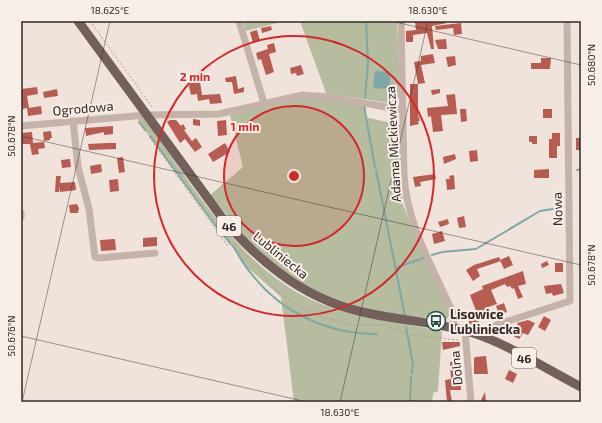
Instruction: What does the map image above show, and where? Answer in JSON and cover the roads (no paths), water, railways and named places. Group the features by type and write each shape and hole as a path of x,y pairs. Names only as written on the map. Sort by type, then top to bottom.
{"main road":[{"name":"Lubliniecka","path":"78,21 210,203 233,231 259,257 290,282 319,298 351,310 454,328 482,336 581,388"}],"street":[{"path":"239,21 264,104"},
{"name":"Adama Mickiewicza","path":"401,21 404,182 408,207 414,226 453,313 454,328"},
{"name":"Nowa","path":"482,336 489,328 570,300 567,21"},
{"name":"Ogrodowa","path":"21,126 146,115 213,115 234,112 296,95 308,94 403,110"},
{"path":"73,121 78,167 89,209 95,257 155,254"},
{"path":"21,213 22,217"},
{"name":"Dolna","path":"465,331 472,402"}],"water":[{"path":"375,71 389,72 389,88 375,89 373,86"}],"waterway":[{"path":"365,98 368,63 366,21"},
{"path":"364,106 375,167"},
{"path":"139,122 146,131"},
{"path":"150,136 215,225 230,243"},
{"path":"577,170 581,169"},
{"path":"376,170 405,316"},
{"path":"432,255 442,252 476,249 540,211 559,208"},
{"path":"233,246 245,266 262,286 275,299 290,309 306,318 340,330 377,334"},
{"path":"395,268 424,258"},
{"path":"406,327 413,365 412,373"},
{"path":"410,402 411,377"}],"place":[{"name":"Lisowice Lubliniecka","path":"436,321"}]}
